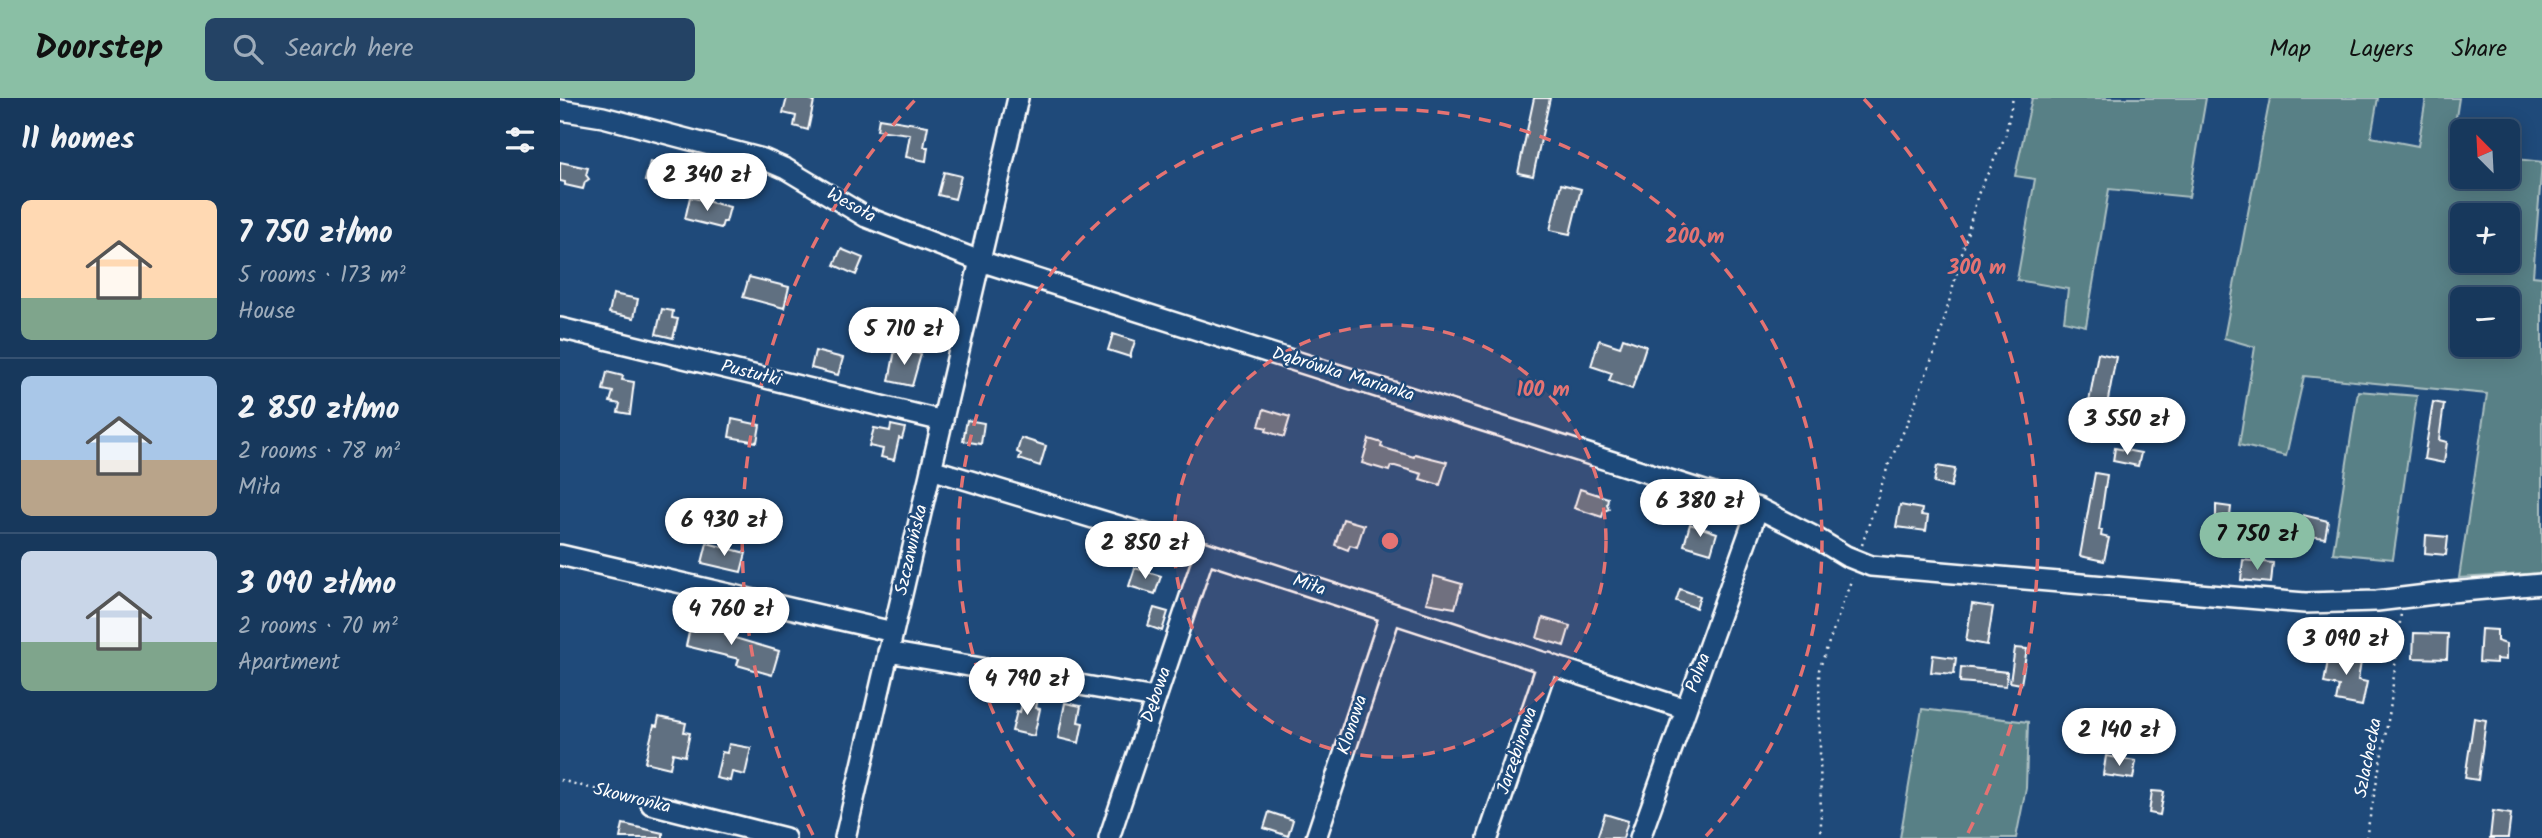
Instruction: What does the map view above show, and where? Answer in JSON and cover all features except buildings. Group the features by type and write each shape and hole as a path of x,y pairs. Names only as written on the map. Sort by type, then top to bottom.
{"street":[{"path":"980,261 1018,98"},
{"name":"Wesoła","path":"560,110 603,117 763,159 786,169 866,217 980,261"},
{"name":"Szczawińska","path":"845,838 980,261"},
{"name":"Dąbrówka Marianka","path":"980,261 1758,508 1857,562 1887,569 2305,603 2354,603 2542,584"},
{"name":"Pustułki","path":"560,328 943,421"},
{"name":"Miła","path":"931,469 1205,552 1686,709"},
{"name":"Polna","path":"1640,838 1758,508"},
{"name":"Dębowa","path":"1109,838 1205,552"},
{"path":"560,555 893,632"},
{"name":"Klonowa","path":"1316,838 1391,613"},
{"path":"888,652 1155,698"},
{"name":"Jarzębinowa","path":"1488,838 1548,663"},
{"name":"Skowronka","path":"651,804 785,838"}],"path":[{"path":"1818,838 1821,828 1819,670 1888,466 1938,343 1978,194 2005,137 2013,98"},
{"name":"Szlachecka","path":"2367,838 2390,710 2402,598"},
{"name":"Skowronka","path":"560,780 651,804"}],"green space":[{"path":"2032,98 2206,98 2189,197 2109,189 2086,326 2064,321 2068,289 2017,280 2035,179 2015,176"},
{"path":"2270,98 2378,98 2371,137 2418,146 2426,98 2459,98 2456,119 2450,119 2450,189 2520,189 2520,159 2542,162 2533,276 2542,277 2542,573 2459,578 2487,394 2304,376 2286,456 2239,445 2255,347 2224,338"},
{"path":"2358,391 2417,396 2393,559 2333,553"},
{"path":"1922,709 2028,722 2026,788 2016,838 1900,838"}]}
